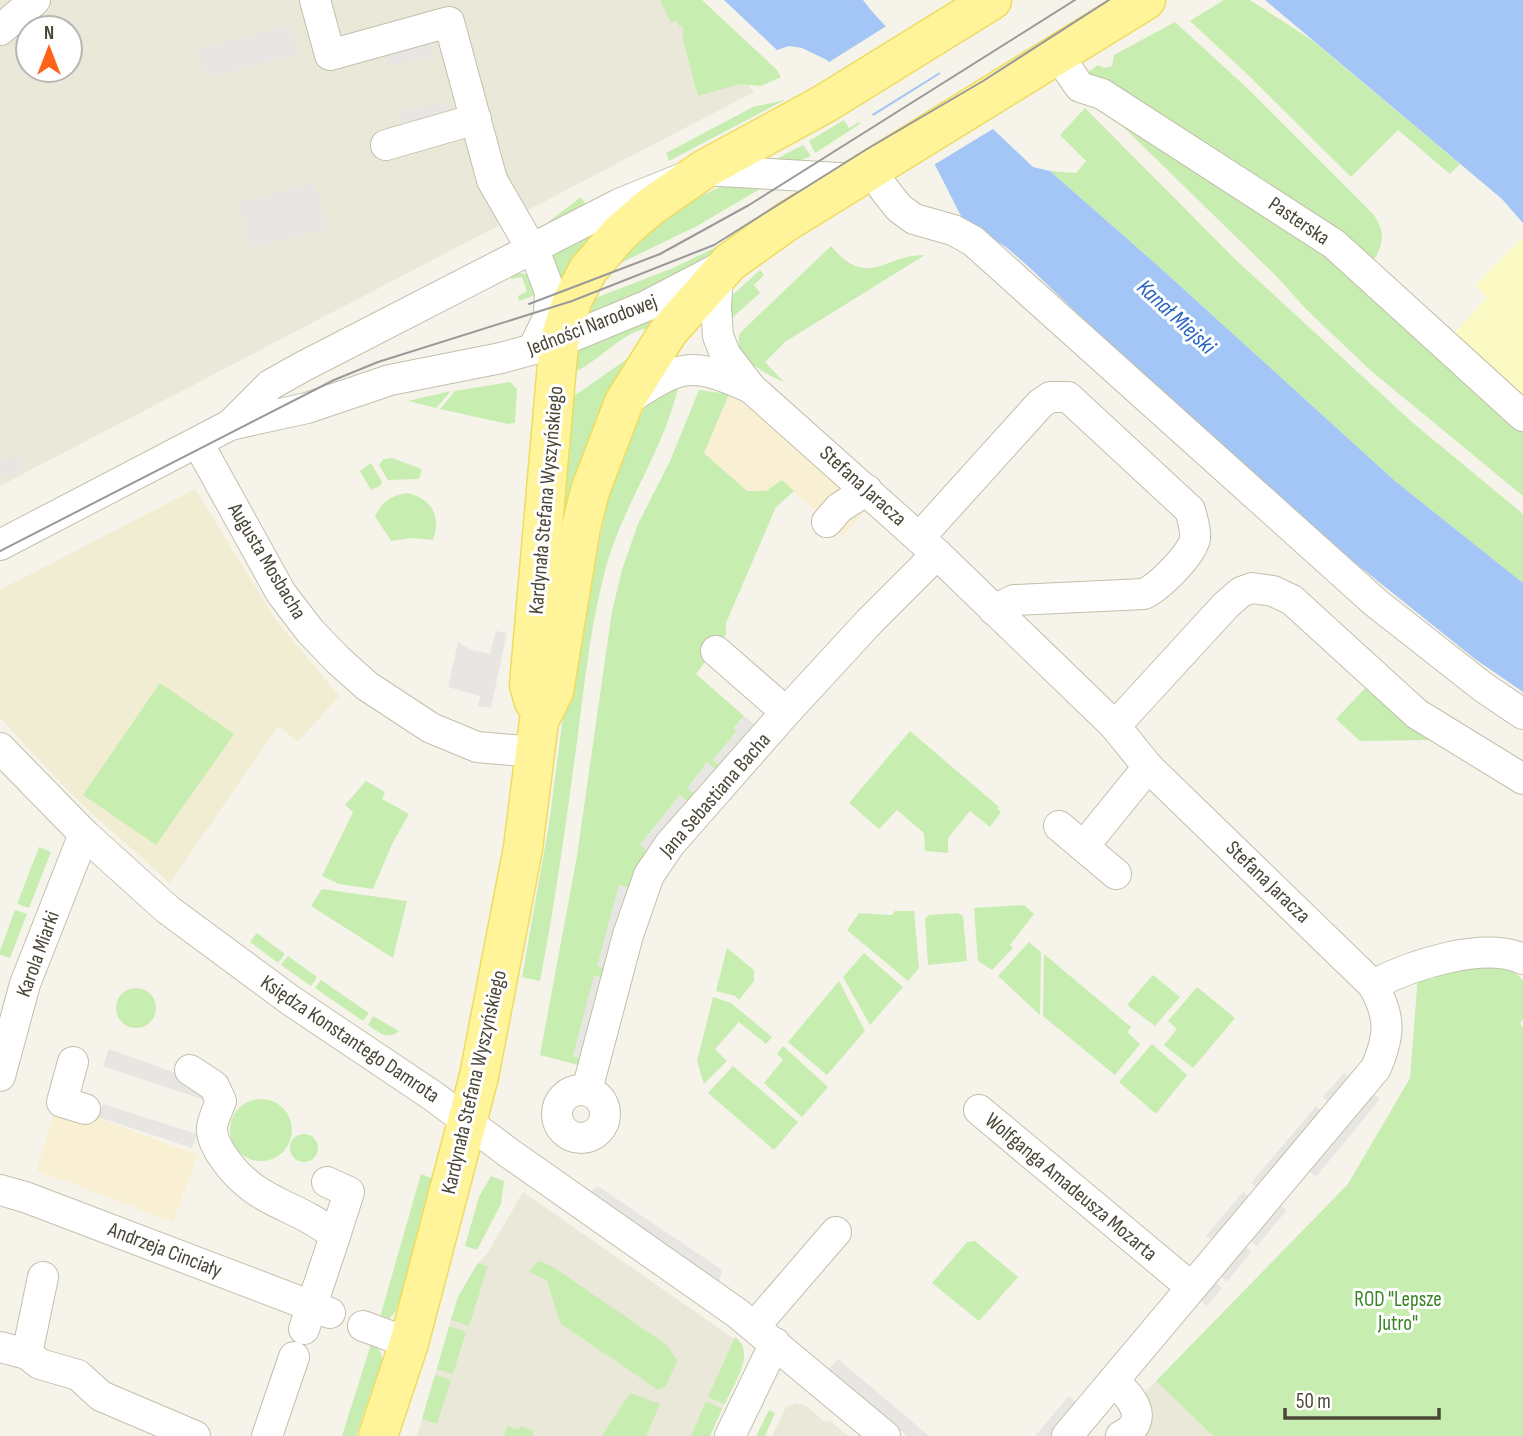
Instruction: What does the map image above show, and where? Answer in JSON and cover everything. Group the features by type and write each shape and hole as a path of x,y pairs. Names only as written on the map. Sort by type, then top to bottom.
{"main road":[{"name":"Jedności Narodowej","path":"704,170 824,104 992,0"},
{"name":"Jedności Narodowej","path":"724,269 786,222 874,177 998,92 1146,0"},
{"name":"Kardynała Stefana Wyszyńskiego","path":"537,737 529,685 546,346 588,270 601,252 650,207 704,170"},
{"name":"Kardynała Stefana Wyszyńskiego","path":"378,1436 409,1343 468,1121 523,848 537,737 554,691 581,527 590,491 624,402 668,332 724,269"}],"street":[{"path":"0,30 34,0"},
{"path":"315,0 330,55 449,22 492,180 544,275 551,301 545,327 546,346"},
{"name":"Pasterska","path":"1057,54 1080,87 1102,94 1133,113 1334,244 1523,416"},
{"path":"386,145 476,119"},
{"path":"704,170 874,177 899,208 914,219 953,230 973,241 1376,603 1483,687 1523,714"},
{"name":"Jedności Narodowej","path":"0,545 230,425 270,385 292,372 619,204 704,170"},
{"name":"Jedności Narodowej","path":"230,425 307,408 390,380 546,346 646,306 724,269"},
{"name":"Stefana Jaracza","path":"724,269 716,306 718,336 725,354 751,388"},
{"name":"Stefana Jaracza","path":"624,402 655,382 681,370 707,371 751,388 793,410 867,490 1115,726 1148,767 1373,985 1385,1009 1387,1030 1376,1069 1067,1436"},
{"name":"Jana Sebastiana Bacha","path":"587,1090 628,934 649,875 670,844 869,622 1040,404 1050,397 1068,397 1190,510 1195,536 1191,548 1155,589 1144,594 1014,600 994,610"},
{"name":"Augusta Mosbacha","path":"198,443 282,593 320,643 367,686 431,728 477,747 537,737"},
{"path":"827,522 839,508 867,490"},
{"path":"1115,726 1226,606 1241,592 1259,588 1292,600 1417,714 1523,779"},
{"path":"716,651 786,712"},
{"name":"Księdza Konstantego Damrota","path":"0,748 84,834 167,909 289,1000 468,1121 765,1335 885,1436"},
{"path":"1084,846 1148,767"},
{"path":"1059,826 1116,874"},
{"name":"Karola Miarki","path":"0,1076 26,984 84,834"},
{"path":"1373,985 1417,965 1480,952 1513,954 1523,959"},
{"path":"73,1062 62,1102 85,1109"},
{"path":"190,1070 214,1086 221,1101 212,1129 218,1149 231,1168 262,1196 324,1226 335,1236 349,1192 327,1182"},
{"name":"Wolfganga Amadeusza Mozarta","path":"979,1110 1191,1287"},
{"name":"Andrzeja Cinciały","path":"0,1190 26,1197 315,1316 335,1236"},
{"path":"730,1436 765,1335 836,1232"},
{"path":"43,1277 13,1350 40,1364 78,1375 101,1396 195,1436"},
{"path":"363,1326 409,1343"},
{"path":"267,1436 295,1357"},
{"path":"1113,1381 1127,1393 1136,1406 1135,1425 1130,1432 1121,1436"}],"shaded area":[{"path":"0,0 680,0 754,92 0,486"},
{"path":"290,25 298,54 206,78 198,50"},
{"path":"429,40 433,55 388,67 384,52"},
{"path":"445,101 449,116 403,128 399,113"},
{"path":"315,183 327,229 251,248 238,203"},
{"path":"729,394 755,412 867,509 843,536 782,480 766,491 747,491 704,453"},
{"path":"19,456 23,471 0,477 0,461"},
{"path":"195,489 276,620 339,696 298,742 278,726 170,883 78,801 0,718 0,590"},
{"path":"496,631 507,633 491,708 478,706 480,696 448,687 458,642 472,650 490,654"},
{"path":"744,716 760,728 725,770 713,760 737,732 734,729"},
{"path":"707,762 719,772 698,797 687,788"},
{"path":"680,795 692,805 652,855 640,845"},
{"path":"619,885 633,889 611,969 597,966"},
{"path":"594,976 609,980 587,1060 573,1056"},
{"path":"109,1049 212,1086 210,1102 103,1066"},
{"path":"1344,1073 1354,1082 1334,1106 1323,1097"},
{"path":"1368,1089 1380,1099 1316,1177 1304,1167"},
{"path":"103,1104 197,1134 192,1148 98,1117"},
{"path":"1316,1106 1326,1115 1262,1192 1251,1183"},
{"path":"56,1108 98,1118 198,1155 173,1222 36,1172"},
{"path":"598,1186 722,1270 719,1285 588,1193"},
{"path":"523,1192 743,1345 744,1360 710,1436 417,1436 458,1297"},
{"path":"1243,1192 1254,1201 1218,1245 1206,1236"},
{"path":"1277,1202 1287,1210 1257,1246 1247,1237"},
{"path":"1242,1243 1251,1252 1227,1282 1217,1273"},
{"path":"1212,1279 1222,1288 1207,1306 1197,1296"},
{"path":"838,1359 929,1436 907,1436 877,1411 829,1369"},
{"path":"1156,1381 1213,1436 1103,1436"},
{"path":"1069,1396 1081,1406 1055,1436 1035,1436"},
{"path":"796,1403 805,1405 826,1423 829,1420 848,1436 772,1436 786,1407"}],"green space":[{"path":"660,0 702,0 777,70 781,77 761,86 740,84 698,96 682,36 682,26 679,26 677,20 671,23"},
{"path":"1224,0 1250,0 1313,41 1460,164 1450,174 1398,130 1351,177 1190,21"},
{"path":"1175,22 1246,87 1374,215 1382,237 1374,260 1368,261 1084,75 1098,65 1104,68 1112,66 1114,55"},
{"path":"785,100 669,161 666,153 753,107"},
{"path":"1085,108 1235,259 1413,423 1523,514 1523,583 1395,481 1050,171 1076,173 1086,161 1060,135"},
{"path":"1108,112 1315,239 1523,424 1523,496 1370,370"},
{"path":"844,120 849,128 859,122 860,124 815,153 809,141"},
{"path":"803,145 811,156 794,163 762,166"},
{"path":"772,182 697,226 604,271 643,235 699,197 728,185"},
{"path":"581,197 586,205 548,222"},
{"path":"598,231 560,283 551,256"},
{"path":"731,240 732,242 684,271 580,321 593,299 673,268"},
{"path":"831,246 855,266 866,268 910,256 925,255 785,342 765,362 784,382 757,368 745,357 739,345 740,333"},
{"path":"760,270 764,275 754,285 760,293 724,322 727,300"},
{"path":"509,274 526,274 538,294 519,301 518,296 527,291 522,277 512,279"},
{"path":"667,309 653,328 633,333 572,373 571,352 628,329"},
{"path":"640,350 552,621 567,396 574,396"},
{"path":"510,382 517,389 515,423 508,424 440,409 455,391"},
{"path":"679,383 664,431 622,523 605,571 589,652 561,857 540,981 522,977 549,824 569,671 588,597 609,495 630,435 648,402"},
{"path":"699,390 729,394 704,453 747,491 766,491 782,480 794,491 776,507 726,623 726,634 696,674 744,716 734,728 737,731 713,760 725,770 719,772 706,762 698,797 692,805 680,795 640,845 652,855 633,889 619,886 598,966 611,969 609,980 595,976 573,1056 587,1060 585,1067 540,1055 577,856 612,611 622,570 638,524 670,461"},
{"path":"451,391 436,408 408,401"},
{"path":"392,458 422,469 419,479 388,480 379,465 384,459"},
{"path":"371,463 382,482 371,490 360,471"},
{"path":"408,493 424,500 433,510 436,524 433,540 411,538 391,541 375,516 388,499"},
{"path":"160,683 234,734 156,845 83,795"},
{"path":"1369,684 1437,733 1431,740 1360,741 1336,719"},
{"path":"910,731 999,807 997,809 1001,812 990,827 970,811 948,838 948,853 925,851 924,833 897,810 879,829 849,803"},
{"path":"366,781 385,792 382,799 409,814 393,842 373,889 339,884 322,876 353,812 345,805"},
{"path":"39,847 51,852 29,908 17,904"},
{"path":"322,889 407,901 393,958 311,906"},
{"path":"1024,905 1034,914 1010,945 1013,948 992,970 978,961 974,908"},
{"path":"15,910 27,914 10,958 0,955 0,951"},
{"path":"895,911 914,911 919,968 908,981 847,930 859,913 892,915"},
{"path":"958,913 963,916 967,961 928,965 925,919 929,915"},
{"path":"257,933 285,954 278,963 250,942"},
{"path":"1029,942 1041,952 1040,1015 998,976"},
{"path":"727,948 754,970 754,981 739,1000 735,996 716,991"},
{"path":"864,953 903,987 870,1025 843,977"},
{"path":"1044,954 1131,1027 1127,1032 1140,1044 1115,1075 1043,1016"},
{"path":"288,956 317,977 311,986 281,965"},
{"name":"ROD \"Lepsze Jutro\"","path":"1490,963 1510,968 1523,980 1523,1019 1520,1023 1523,1028 1523,1436 1213,1436 1156,1381 1348,1184 1410,1078 1418,976 1433,979 1448,970"},
{"path":"1153,975 1180,997 1155,1026 1127,1005"},
{"path":"321,980 369,1013 363,1021 315,988"},
{"path":"839,981 865,1031 827,1075 788,1042"},
{"path":"1197,987 1235,1018 1193,1068 1164,1045 1177,1029 1168,1021"},
{"path":"136,988 150,994 156,1008 150,1022 136,1028 122,1022 116,1008 122,994"},
{"path":"713,997 731,1003 772,1037 766,1044 739,1022 715,1049 727,1061 704,1084 697,1061"},
{"path":"373,1016 399,1031 391,1035 379,1033 368,1025"},
{"path":"1152,1044 1187,1075 1156,1114 1119,1082"},
{"path":"783,1046 828,1087 802,1117 764,1083 783,1060 777,1054"},
{"path":"733,1066 798,1122 774,1150 708,1093"},
{"path":"261,1099 273,1101 283,1108 290,1118 290,1142 283,1152 273,1159 261,1161 249,1159 239,1152 232,1142 230,1130 232,1118 239,1108 249,1101"},
{"path":"304,1134 314,1138 318,1148 314,1158 304,1162 294,1158 290,1148 294,1138"},
{"path":"421,1174 434,1179 396,1311 388,1320 380,1317"},
{"path":"491,1176 504,1181 501,1204 477,1250 465,1246 479,1197"},
{"path":"975,1241 1018,1277 979,1321 932,1283 967,1242"},
{"path":"538,1261 553,1267 667,1345 677,1361 666,1386 658,1390 560,1323 547,1280 529,1272"},
{"path":"478,1263 488,1266 469,1326 451,1320 458,1297"},
{"path":"449,1326 466,1332 453,1374 437,1369"},
{"path":"735,1337 741,1344 744,1360 725,1404 708,1397"},
{"path":"372,1341 381,1353 382,1360 356,1436 342,1436"},
{"path":"435,1375 451,1380 437,1424 422,1419"},
{"path":"630,1393 660,1404 646,1436 602,1436"},
{"path":"706,1401 722,1409 710,1436 691,1436"},
{"path":"769,1410 775,1413 765,1436 756,1436"},
{"path":"507,1426 519,1430 520,1426 534,1431 532,1436 504,1436"}],"sand":[{"path":"1521,239 1523,400 1453,335 1487,297 1475,285"}],"water":[{"name":"Kanał Miejski","path":"724,0 863,0 907,46 992,111 993,129 1033,167 1050,171 1395,481 1523,583 1523,692 1475,659 1339,550 1102,337 1030,268 1006,247 963,220 934,163 912,163 827,60 802,48 789,46 777,50"},
{"path":"1265,0 1523,0 1523,223 1502,199"}],"pier":[{"path":"888,25 943,70 869,116 826,64"},
{"path":"945,71 994,109 996,127 932,166 911,166 870,118"}],"tram line":[{"path":"529,304 660,254 749,205 1075,0"},
{"path":"0,551 334,380 378,362 572,301 714,245 867,149 983,81 1109,0"}]}
